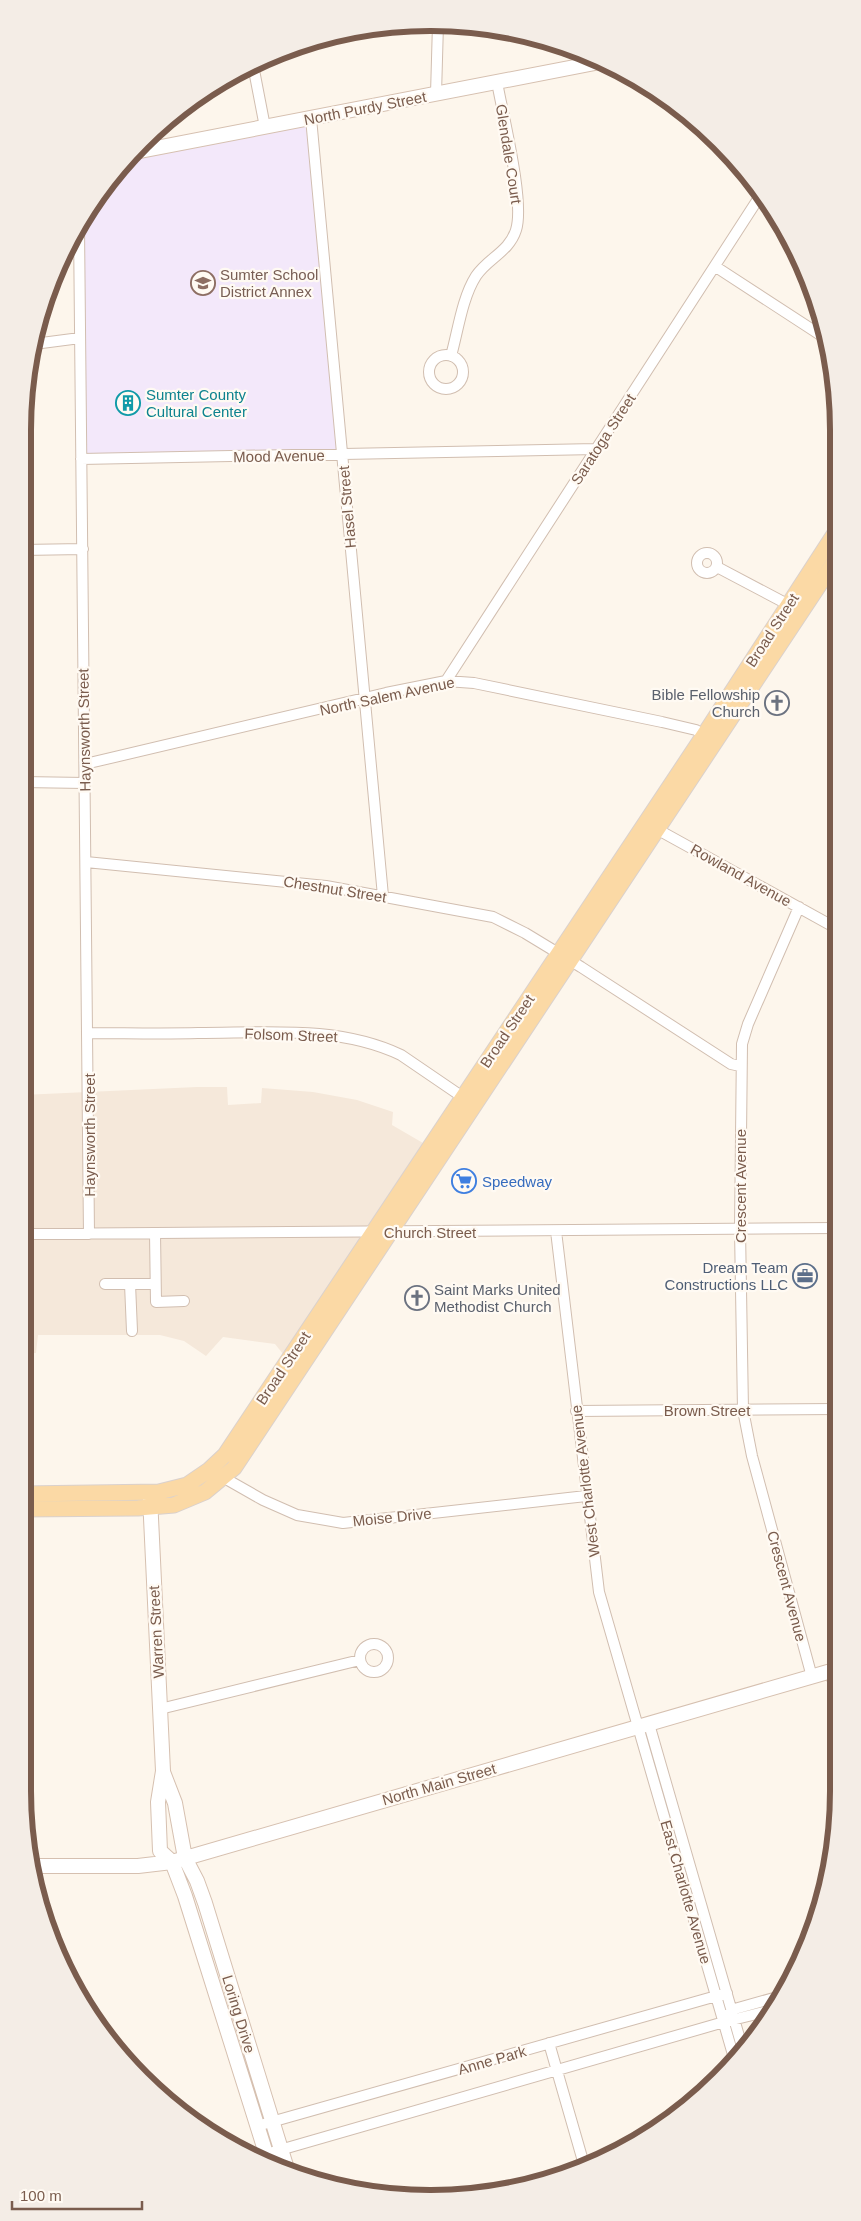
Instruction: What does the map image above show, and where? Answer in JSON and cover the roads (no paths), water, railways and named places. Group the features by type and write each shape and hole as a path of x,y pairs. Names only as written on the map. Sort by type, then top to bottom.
{"main road":[{"name":"Broad Street","path":"710,738 789,604 830,541"},
{"name":"Broad Street","path":"150,1500 186,1502 206,1492 240,1460 391,1232 469,1102 710,738 830,568"},
{"name":"Broad Street","path":"150,1500 187,1485 209,1470 225,1455 373,1232 469,1102"},
{"path":"31,1494 150,1500"},
{"path":"31,1508 150,1500"}],"street":[{"path":"436,94 438,31"},
{"name":"North Purdy Street","path":"146,150 588,64"},
{"path":"254,72 265,127"},
{"name":"Glendale Court","path":"451,356 472,286 480,271 508,246 518,221 514,175 498,82"},
{"name":"Hasel Street","path":"310,118 383,896"},
{"name":"Saratoga Street","path":"446,681 716,267 757,201"},
{"name":"Haynsworth Street","path":"79,241 89,1234"},
{"path":"716,267 817,333"},
{"path":"41,343 80,338"},
{"name":"Mood Avenue","path":"82,459 596,449"},
{"path":"31,550 83,549"},
{"path":"717,567 789,604"},
{"name":"North Salem Avenue","path":"85,764 446,681 474,683 662,722 696,730 710,738"},
{"path":"31,782 85,783"},
{"name":"Rowland Avenue","path":"652,826 830,925"},
{"name":"Chestnut Street","path":"86,862 288,881 383,896 492,917 524,933 565,958"},
{"name":"Crescent Avenue","path":"799,907 748,1024 742,1044 740,1066 740,1229 743,1410 752,1456 812,1677"},
{"path":"565,958 731,1064 740,1066"},
{"name":"Folsom Street","path":"88,1033 262,1032 331,1034 347,1037 401,1055 469,1102"},
{"name":"Church Street","path":"31,1234 830,1228"},
{"name":"West Charlotte Avenue","path":"556,1231 586,1496 599,1592 643,1726"},
{"path":"155,1233 156,1302 184,1301"},
{"path":"105,1284 155,1284"},
{"path":"130,1284 132,1331"},
{"name":"Brown Street","path":"576,1411 830,1409"},
{"name":"Moise Drive","path":"209,1470 263,1500 297,1515 343,1523 586,1496"},
{"name":"Warren Street","path":"150,1500 162,1771 158,1802 160,1852 178,1860 175,1802 162,1771"},
{"path":"160,1709 360,1660"},
{"name":"North Main Street","path":"39,1866 138,1866 178,1860 830,1671"},
{"name":"East Charlotte Avenue","path":"643,1726 729,2021 733,2051"},
{"name":"Loring Drive","path":"178,1860 197,1881 285,2162"},
{"name":"Loring Drive","path":"178,1860 185,1896 267,2154"},
{"name":"East Charlotte Avenue","path":"721,1994 731,2010 729,2021 740,2043"},
{"name":"Anne Park","path":"258,2126 721,1994"},
{"path":"731,2010 770,1999"},
{"name":"Anne Park","path":"272,2156 281,2150 762,2013"},
{"path":"549,2043 582,2159"}],"place":[{"name":"Sumter School District Annex","path":"203,283"},
{"name":"Sumter County Cultural Center","path":"128,403"},
{"name":"Bible Fellowship Church","path":"777,703"},
{"name":"Speedway","path":"464,1181"},
{"name":"Dream Team Constructions LLC","path":"805,1276"},
{"name":"Saint Marks United Methodist Church","path":"417,1298"}]}
